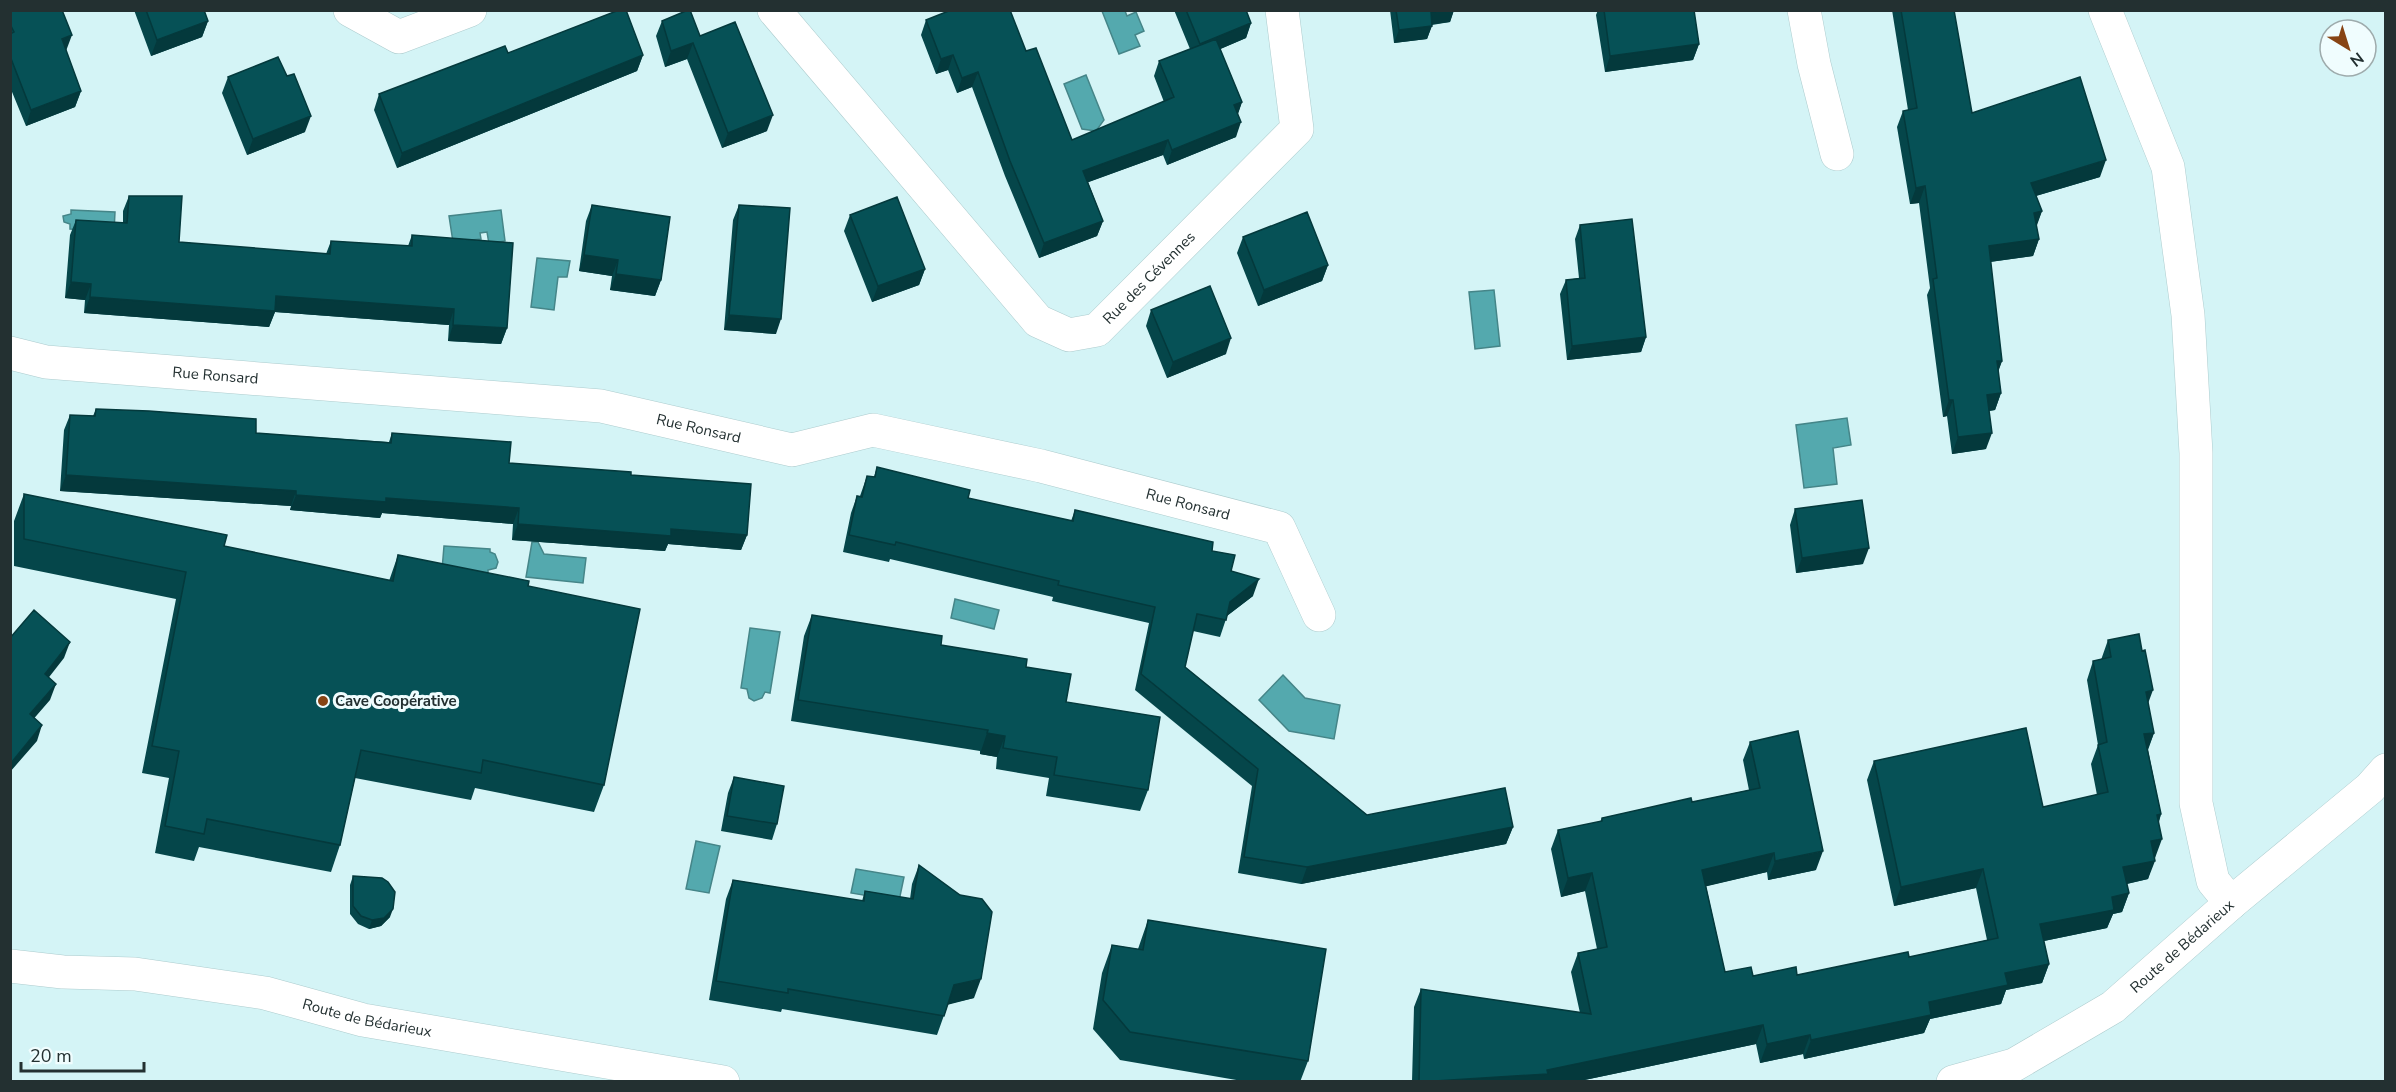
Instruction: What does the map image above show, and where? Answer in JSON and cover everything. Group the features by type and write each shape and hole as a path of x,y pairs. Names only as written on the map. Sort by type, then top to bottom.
{"street":[{"path":"350,10 399,37 470,10"},
{"name":"Rue des Cévennes","path":"774,10 1038,321 1069,334 1097,330 1297,129 1282,10"},
{"path":"1804,10 1814,64 1837,154"},
{"path":"2105,10 2168,166 2187,315 2196,453 2196,802 2213,881 2230,903"},
{"name":"Rue Ronsard","path":"10,353 46,362 601,406 792,450 873,430 1041,466 1279,528 1319,615"},
{"name":"Route de Bédarieux","path":"1953,1082 2014,1065 2113,1007 2230,903 2370,788 2385,770"},
{"name":"Route de Bédarieux","path":"10,966 63,972 135,974 264,993 363,1020 723,1082"}],"water":[{"path":"1102,11 1125,11 1127,16 1136,12 1144,31 1135,35 1140,46 1119,54"},
{"path":"1086,75 1104,120 1096,131 1082,129 1064,84"},
{"path":"71,210 115,212 114,232 70,229 70,224 64,222 63,216 71,214"},
{"path":"501,210 505,241 489,244 487,232 480,233 481,239 453,242 449,216"},
{"path":"537,258 570,261 567,277 558,277 554,310 531,307"},
{"path":"1494,290 1500,346 1475,349 1469,292"},
{"path":"1847,418 1851,445 1833,448 1837,484 1804,488 1796,425"},
{"path":"532,542 538,542 544,554 586,558 583,583 526,577"},
{"path":"444,546 490,549 498,562 496,568 488,570 488,573 442,570"},
{"path":"955,599 999,610 994,629 951,618"},
{"path":"750,628 780,632 770,693 765,692 762,698 754,701 749,698 747,689 741,688"},
{"path":"1283,675 1305,698 1340,705 1334,739 1289,731 1259,700"},
{"path":"696,841 720,846 709,893 686,889"},
{"path":"856,869 904,877 899,901 851,893"}],"building":[{"path":"10,10 62,10 72,35 62,39 81,91 31,110 10,56 10,34 14,32 10,24"},
{"path":"146,10 204,10 208,21 157,40"},
{"path":"619,10 626,10 643,55 402,153 379,94 505,46 508,53"},
{"path":"690,10 700,36 735,22 773,115 728,133 693,43 671,51 662,21"},
{"path":"951,10 1010,10 1026,51 1036,48 1072,140 1174,97 1159,61 1216,39 1242,102 1234,105 1241,122 1172,150 1168,140 1083,171 1103,221 1044,243 1010,161 978,72 962,78 953,55 941,59 926,20"},
{"path":"1186,10 1246,10 1251,23 1200,44"},
{"path":"1396,10 1444,10 1431,12 1432,26 1399,30"},
{"path":"1604,10 1694,10 1699,44 1610,56"},
{"path":"1901,10 1954,10 1972,113 2080,77 2106,160 2031,183 2042,211 2034,213 2039,239 1989,246 2002,361 1997,361 2001,393 1987,395 1992,433 1958,437 1953,400 1949,400 1933,279 1937,278 1925,186 1916,188 1903,111 1917,108"},
{"path":"278,57 287,76 294,74 311,116 253,139 228,77"},
{"path":"129,196 182,196 179,242 330,254 331,241 412,246 412,235 513,243 507,328 453,325 454,309 276,296 275,311 90,297 91,284 71,282 76,220 127,223"},
{"path":"897,197 925,269 878,286 850,215"},
{"path":"592,205 670,217 661,280 616,274 618,260 584,255"},
{"path":"739,205 790,208 781,319 729,315"},
{"path":"1307,212 1328,265 1264,290 1243,237"},
{"path":"1632,219 1646,337 1572,346 1566,280 1585,278 1580,225"},
{"path":"1210,286 1231,338 1173,362 1151,310"},
{"path":"96,409 256,419 256,433 391,443 392,433 511,442 509,463 751,484 747,535 671,529 671,536 518,524 519,508 386,498 386,502 296,495 296,491 66,475 70,415 95,416"},
{"path":"877,467 970,490 968,498 1073,521 1075,510 1213,542 1212,551 1235,555 1231,571 1259,579 1230,602 1226,620 1197,614 1185,667 1367,815 1505,788 1513,827 1307,867 1244,857 1258,769 1141,674 1155,607 1058,585 1059,581 896,542 895,545 849,535 857,496 862,497 867,476 875,477"},
{"name":"Cave Coopérative","path":"24,494 227,535 224,546 393,581 398,555 529,581 528,586 640,609 604,785 483,760 481,773 361,750 340,845 207,819 204,834 165,826 179,751 152,746 186,572 24,539"},
{"path":"1862,500 1869,548 1802,558 1795,509"},
{"path":"34,610 70,642 45,674 56,684 30,714 42,725 11,763 10,638"},
{"path":"812,615 942,636 941,645 1027,659 1026,667 1071,674 1066,702 1160,717 1148,790 1054,775 1057,757 1003,748 1005,736 987,733 988,730 798,700"},
{"path":"2139,634 2142,651 2145,650 2153,690 2146,692 2154,733 2144,734 2161,814 2157,815 2162,839 2151,841 2155,861 2123,867 2129,893 2112,897 2114,910 2040,924 2049,964 2005,973 2008,985 1929,1002 1931,1015 1811,1040 1810,1035 1767,1044 1763,1025 1547,1070 1548,1074 1419,1082 1421,989 1591,1014 1578,953 1607,947 1592,873 1568,878 1558,830 1691,798 1692,802 1760,788 1750,742 1798,731 1823,851 1775,861 1774,853 1702,870 1725,972 1751,967 1753,976 1796,967 1797,975 1908,952 1909,957 1998,938 1983,869 1901,887 1874,761 2026,728 2043,807 2108,792 2098,745 2107,742 2093,661 2111,657 2108,640"},
{"path":"734,777 784,786 777,824 727,816"},
{"path":"919,865 960,895 982,899 992,912 981,979 954,985 944,1016 788,989 788,993 716,981 733,880 864,901 865,891 913,899"},
{"path":"353,876 382,878 388,882 395,892 393,909 384,918 372,920 361,916 353,906"},
{"path":"1148,920 1326,949 1308,1061 1130,1032 1103,1000 1112,945 1143,950"}],"place":[{"name":"Cave Coopérative","path":"323,701"}]}
